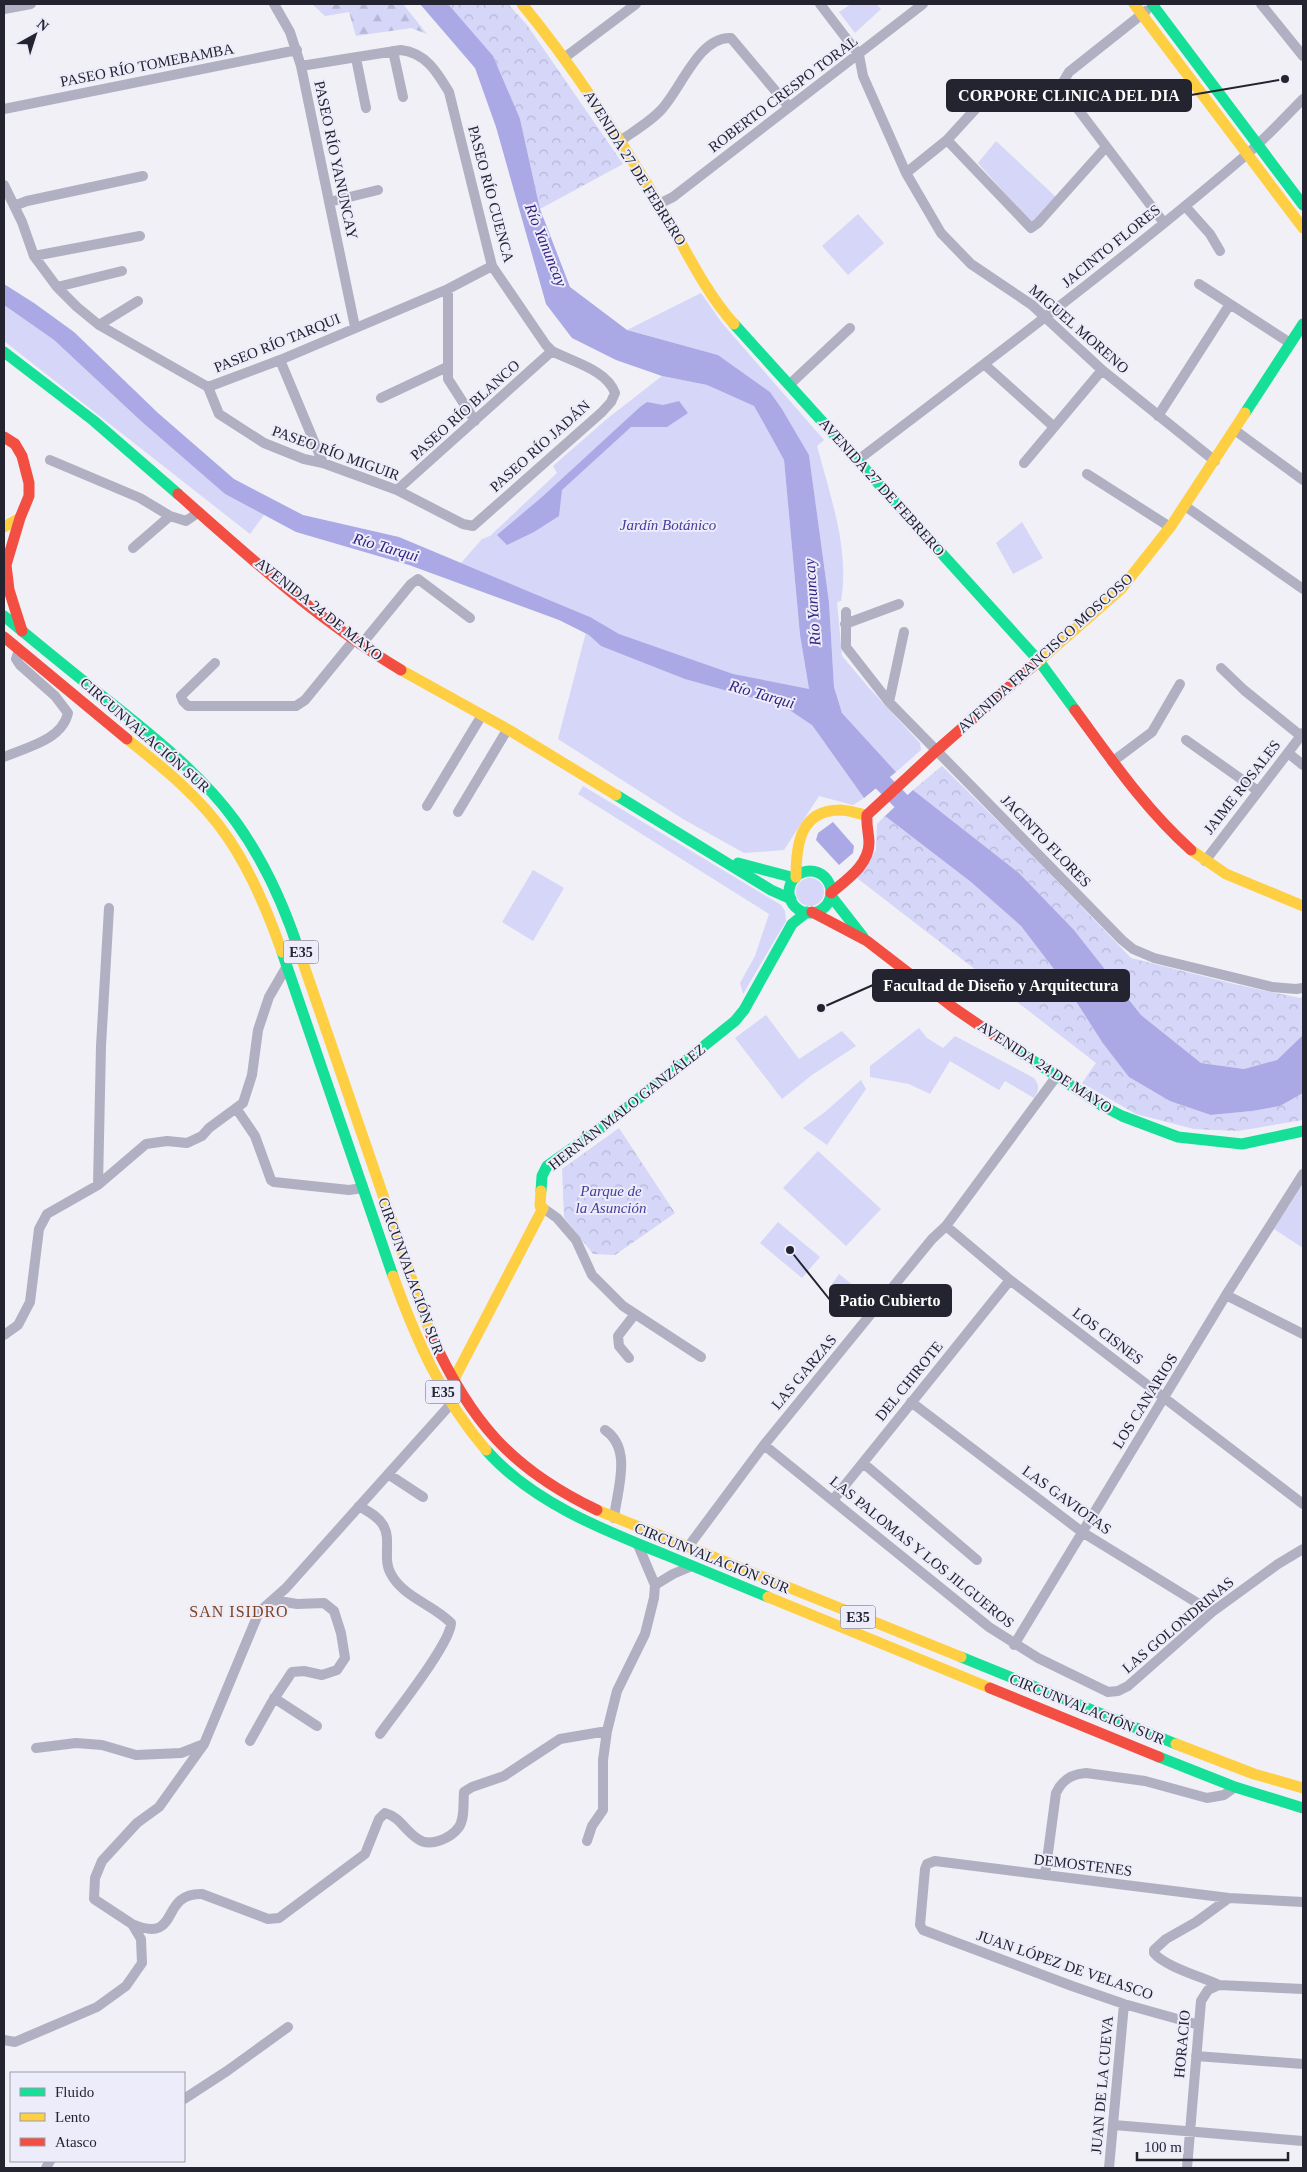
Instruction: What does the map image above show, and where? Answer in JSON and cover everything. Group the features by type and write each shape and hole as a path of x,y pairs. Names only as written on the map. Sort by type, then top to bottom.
{"main road":[{"name":"AVENIDA 27 DE FEBRERO","path":"522,4 564,58 620,141 659,204 706,288 726,315 1039,661 1142,801 1164,826 1205,861 1244,883 1303,906"},
{"path":"1134,4 1303,228"},
{"path":"1153,4 1258,142 1303,205"},
{"name":"AVENIDA FRANCISCO MOSCOSO","path":"867,814 1120,589 1146,561 1236,431 1303,324"},
{"name":"AVENIDA 24 DE MAYO","path":"4,352 68,400 199,512 357,642 417,681 508,730 792,901"},
{"path":"4,437 15,444 27,469 29,496 20,518 6,565 6,576 22,631"},
{"path":"4,527 20,518"},
{"name":"CIRCUNVALACIÓN SUR","path":"4,616 162,745 198,778 226,808 263,864 289,920 427,1327 452,1383 473,1415 509,1455 556,1489 614,1518 1201,1754 1254,1774 1303,1788"},
{"name":"CIRCUNVALACIÓN SUR","path":"4,637 152,759 187,791 222,828 254,881 287,966 410,1324 433,1375 450,1405 472,1435 492,1456 526,1485 561,1508 638,1544 1235,1787 1303,1808"},
{"path":"840,810 867,814 866,829 869,846 866,857 856,870 831,894 825,906 810,912 797,907 792,901 790,889 795,877 797,844 801,832 809,822 823,812 840,810"},
{"name":"AVENIDA 24 DE MAYO","path":"716,855 744,865 795,877"},
{"path":"795,877 805,872 819,873 827,879 831,894"},
{"name":"AVENIDA 24 DE MAYO","path":"831,894 867,941"},
{"name":"HERNÁN MALO GANZÁLEZ","path":"792,901 792,924"},
{"name":"AVENIDA 24 DE MAYO","path":"810,912 867,941 934,994 1056,1077 1122,1116 1159,1132 1204,1142 1242,1144 1303,1131"},
{"name":"HERNÁN MALO GANZÁLEZ","path":"543,1208 540,1206 542,1176 547,1166 608,1123 735,1021 744,1010 792,924 810,912"},
{"path":"452,1383 543,1208"}],"street":[{"path":"4,9 31,4"},
{"name":"PASEO RÍO YANUNCAY","path":"274,4 282,14 297,50 355,327"},
{"name":"MIGUEL MORENO","path":"820,4 859,55 863,76 906,173 941,233 971,264 1032,305 1102,370 1215,461"},
{"name":"ROBERTO CRESPO TORAL","path":"659,204 673,197 923,4"},
{"path":"1153,4 1069,72 1063,82 1065,92 1164,224"},
{"path":"1261,4 1303,56"},
{"path":"564,58 630,5"},
{"path":"620,141 660,112 672,98 701,52 722,37 731,38 789,107"},
{"name":"PASEO RÍO TOMEBAMBA","path":"4,109 297,50"},
{"path":"301,66 394,51 403,97"},
{"name":"PASEO RÍO CUENCA","path":"394,51 413,51 424,58 439,75 449,92 492,266 552,351 603,376 612,383"},
{"path":"356,58 366,108"},
{"path":"906,173 947,140 992,91"},
{"name":"JACINTO FLORES","path":"858,460 1164,224 1248,153 1303,100"},
{"path":"947,140 1031,228 1038,223 1106,146"},
{"path":"14,206 27,201 143,176"},
{"name":"PASEO RÍO TARQUI","path":"4,185 34,256 57,288 99,325 208,387 280,360 448,289 492,266"},
{"path":"329,202 378,190"},
{"path":"1185,206 1210,234 1220,251"},
{"path":"34,256 140,236"},
{"path":"57,288 122,271"},
{"path":"1199,284 1290,344"},
{"path":"448,289 448,379 475,421"},
{"path":"99,325 138,301"},
{"path":"1158,416 1230,304"},
{"path":"789,385 850,328"},
{"name":"PASEO RÍO BLANCO","path":"397,490 552,351"},
{"path":"280,360 323,463"},
{"path":"984,364 1054,426"},
{"path":"381,398 447,367"},
{"path":"1024,463 1102,370"},
{"name":"PASEO RÍO JADÁN","path":"473,526 607,407 615,393 612,383"},
{"name":"PASEO RÍO MIGUIR","path":"208,387 219,414 235,426 264,442 304,459 323,463 397,490 463,524 473,526"},
{"path":"1236,431 1303,480"},
{"path":"50,460 140,498 170,516 186,521 199,512"},
{"path":"1087,474 1170,527"},
{"path":"1185,506 1303,589"},
{"path":"133,548 170,516"},
{"path":"215,663 181,696 188,706 296,706 305,700 411,584 418,580 470,618"},
{"path":"845,624 899,604"},
{"name":"JACINTO FLORES","path":"846,612 846,647 890,702 936,751 1133,949 1154,958 1243,981 1280,988 1303,988"},
{"path":"890,702 904,632"},
{"path":"4,757 52,736 62,728 68,713 55,696 20,665 16,659 19,650"},
{"path":"1221,668 1244,690 1302,734"},
{"path":"1112,762 1152,732 1180,684"},
{"path":"426,806 482,715"},
{"path":"458,812 508,730"},
{"name":"JAIME ROSALES","path":"1205,861 1302,734"},
{"path":"1186,740 1258,791"},
{"path":"1288,753 1303,764"},
{"path":"98,1185 101,1046 109,908"},
{"path":"4,1334 18,1325 30,1302 39,1229 47,1214 98,1185 146,1144 167,1141 188,1143 202,1136 209,1128 243,1104 252,1075 258,1030 269,997 287,966"},
{"name":"LAS GARZAS","path":"688,1547 764,1445 932,1239 946,1226 1056,1077"},
{"path":"236,1108 255,1136 270,1180 350,1190 363,1188"},
{"name":"LOS CANARIOS","path":"1014,1645 1226,1295 1303,1174"},
{"path":"543,1208 557,1218 576,1240 592,1275 623,1306 701,1357"},
{"name":"LOS CISNES","path":"946,1226 1010,1280 1303,1504"},
{"name":"DEL CHIROTE","path":"833,1500 1010,1280"},
{"path":"1226,1295 1303,1334"},
{"path":"629,1358 619,1346 618,1336 635,1314"},
{"name":"LAS GAVIOTAS","path":"911,1402 1082,1532 1212,1612"},
{"path":"450,1405 286,1588 259,1612 204,1744 159,1807 137,1823 102,1861 95,1878 94,1899 132,1924 145,1930 156,1930 161,1927 181,1898 190,1894 202,1894 268,1919 279,1918 365,1854 379,1819 385,1813 393,1815 418,1840 428,1843 444,1839 459,1827 463,1815 464,1792 472,1787 504,1776 560,1739 607,1731"},
{"path":"605,1430 612,1435 619,1448 622,1466 614,1518"},
{"name":"LAS PALOMAS Y LOS JILGUEROS","path":"764,1445 977,1619 1014,1645 1094,1687"},
{"path":"863,1463 977,1560"},
{"path":"388,1474 423,1497"},
{"path":"359,1506 377,1518 384,1526 386,1554 390,1573 398,1585 450,1623 449,1633 440,1650 380,1734"},
{"path":"587,1841 592,1826 603,1810 603,1760 607,1731 617,1691 646,1634 655,1585 638,1544"},
{"name":"LAS GOLONDRINAS","path":"1094,1687 1108,1692 1124,1689 1212,1612 1278,1564 1303,1549"},
{"path":"655,1585 673,1574 692,1566"},
{"path":"250,1741 274,1698 292,1672 304,1670 322,1675 337,1670 345,1658 341,1633 334,1611 324,1603 297,1604 273,1600"},
{"path":"274,1698 317,1726"},
{"path":"36,1748 76,1743 94,1745 136,1755 182,1753 204,1744"},
{"path":"1045,1875 1056,1793 1060,1785 1067,1778 1086,1772 1145,1781 1206,1798 1224,1795 1235,1787"},
{"name":"DEMOSTENES","path":"923,1930 920,1925 924,1869 927,1864 935,1861 1229,1898 1303,1902"},
{"path":"1229,1898 1196,1922 1156,1947 1154,1953 1159,1960 1219,1985 1303,1989"},
{"path":"4,2040 15,2042 97,2007 126,1986 142,1963 141,1939 132,1924"},
{"name":"JUAN LÓPEZ DE VELASCO","path":"923,1930 1124,2004 1199,2025"},
{"name":"HORACIO","path":"1187,2168 1201,2001 1208,1990 1219,1985"},
{"name":"JUAN DE LA CUEVA","path":"1109,2168 1124,2004"},
{"path":"185,2098 227,2072 288,2027"},
{"path":"1196,2056 1303,2064"},
{"path":"1114,2125 1303,2142"}],"green space":[{"path":"312,4 403,4 427,34 411,28 356,36 349,12 325,16"},
{"path":"448,4 508,4 527,25 623,164 540,209 520,119"},
{"path":"851,4 876,4 881,9 855,33 839,12"},
{"path":"996,141 1057,198 1037,219 1030,222 978,163"},
{"path":"858,214 884,243 848,275 822,246"},
{"path":"701,293 722,323 824,440 817,446 833,503 843,562 841,601 837,602 842,656 920,743 921,750 896,772 842,713 834,687 829,602 809,455 782,409 770,392 718,355 627,330"},
{"path":"4,305 54,340 142,422 225,494 264,515 250,534 4,341"},
{"name":"Jardín Botánico","path":"662,376 707,385 754,406 784,460 800,635 809,689 812,725 864,798 853,805 819,796 784,850 744,853 683,819 558,739 590,617 461,563 482,539 490,536 557,473 553,466 608,418"},
{"path":"1022,522 1043,558 1013,574 996,543"},
{"path":"942,766 1032,855 1131,958 1238,985 1300,998 1303,996 1303,1035 1277,1060 1244,1069 1201,1063 1141,1015 1074,930 1019,873 913,790"},
{"path":"583,786 781,905 785,911 786,921 743,994 740,983 755,956 769,914 578,794"},
{"path":"885,816 971,882 1021,926 1063,981 1102,1042 1211,1115 1280,1106 1303,1093 1303,1120 1238,1131 1194,1129 1136,1114 1082,1083 1096,1063 857,878 876,850 877,824"},
{"path":"533,870 564,888 533,941 502,922"},
{"path":"810,878 820,882 824,892 820,902 810,906 800,902 796,892 800,882"},
{"path":"766,1015 799,1059 842,1031 856,1046 812,1075 782,1099 735,1038"},
{"path":"919,1028 927,1038 943,1048 955,1036 1034,1078 1038,1086 1036,1095 1034,1098 1005,1081 999,1090 950,1061 930,1094 909,1084 870,1077 870,1066"},
{"path":"861,1080 866,1089 827,1145 803,1128 825,1112"},
{"name":"Parque de la Asunción","path":"619,1128 675,1213 615,1255 593,1254 564,1217 562,1169"},
{"path":"818,1151 881,1209 846,1246 783,1188"},
{"path":"1303,1184 1303,1248 1274,1229"},
{"path":"778,1222 820,1257 802,1278 760,1243"},
{"path":"839,1274 864,1294 856,1303 832,1284"}],"water":[{"name":"Río Tarqui","path":"420,4 448,4 493,56 520,119 540,209 570,287 627,330 718,355 770,392 809,455 829,602 834,687 842,713 896,772 864,798 812,725 785,707 685,679 601,646 589,635 559,620 409,565 296,532 225,494 142,422 54,340 4,305 4,284 74,332 158,413 234,479 303,515 399,537 590,617 619,634 733,674 809,689 800,635 784,460 754,406 707,385 662,376 616,360 572,338 546,304 496,127 475,68"},
{"path":"679,401 688,413 667,427 631,427 562,490 559,516 534,532 507,545 497,535 542,497 640,407 647,402 663,405"},
{"path":"913,790 1019,873 1074,930 1141,1015 1201,1063 1244,1069 1277,1060 1303,1035 1303,1093 1280,1106 1211,1115 1170,1101 1129,1077 1102,1042 1063,981 1021,926 971,882 885,816"},
{"path":"833,822 854,846 853,853 839,865 816,840 818,833"}],"waterway":[{"name":"Río Yanuncay","path":"866,766 918,818"}],"traffic: fast":[{"path":"1152,4 1303,205"},
{"path":"734,324 1039,661 1075,710"},
{"path":"1245,413 1303,324"},
{"path":"4,352 94,421 178,494"},
{"path":"4,616 161,743 223,805 256,852 280,900 299,951"},
{"path":"616,795 771,890 791,899"},
{"path":"738,863 795,878"},
{"path":"810,871 825,877 831,892 825,907 810,913 795,907 789,892 795,877 810,871"},
{"path":"831,896 863,937"},
{"path":"541,1191 542,1176 547,1166 608,1123 735,1021 744,1010 792,924 807,912"},
{"path":"282,952 393,1276"},
{"path":"992,1034 1101,1105 1122,1116 1178,1137 1242,1144 1303,1131"},
{"path":"486,1450 525,1485 593,1525 768,1597"},
{"path":"961,1657 1176,1744"},
{"path":"1159,1757 1235,1787 1303,1808"}],"traffic: slow":[{"path":"522,4 559,51 610,125 658,202 702,280 734,324"},
{"path":"1134,4 1303,228"},
{"path":"1033,666 1121,589 1171,526 1245,413"},
{"path":"4,527 20,518"},
{"path":"401,670 509,730 616,795"},
{"path":"127,739 182,785 218,824 237,851 252,879 282,952"},
{"path":"796,877 799,842 808,823 816,816 840,810 867,815"},
{"path":"1191,850 1226,874 1303,906"},
{"path":"299,951 431,1335"},
{"path":"452,1383 543,1208 540,1206 541,1191"},
{"path":"393,1276 411,1323 443,1389 470,1430 486,1450"},
{"path":"597,1510 961,1657"},
{"path":"768,1597 990,1688"},
{"path":"1176,1744 1254,1774 1303,1788"}],"traffic: jam":[{"path":"4,437 15,444 22,456 29,483 29,496 20,518 6,565 9,590 22,631"},
{"path":"178,494 286,588 342,631 401,670"},
{"path":"4,637 127,739"},
{"path":"831,893 856,871 865,858 869,843 867,815 936,751 1033,666"},
{"path":"1075,710 1144,801 1191,850"},
{"path":"812,912 867,941 954,1008 992,1034"},
{"path":"431,1335 461,1393 496,1439 540,1477 597,1510"},
{"path":"990,1688 1159,1757"}],"place":[{"name":"CORPORE CLINICA DEL DIA","path":"1285,79"},
{"name":"Facultad de Diseño y Arquitectura","path":"821,1008"},
{"name":"Patio Cubierto","path":"790,1250"}],"district":[{"name":"SAN ISIDRO","path":"239,1611"}]}
